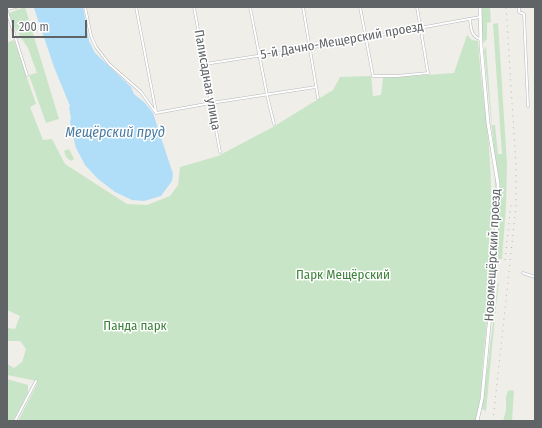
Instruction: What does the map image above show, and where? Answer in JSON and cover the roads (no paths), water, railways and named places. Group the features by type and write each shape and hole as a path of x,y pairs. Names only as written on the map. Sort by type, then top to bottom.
{"street":[{"path":"16,7 7,10 27,75"},
{"path":"85,7 91,36 96,47 109,64 141,92 156,113"},
{"path":"136,7 156,113"},
{"name":"Палисадная улица","path":"194,7 220,152"},
{"path":"250,7 266,96 274,124"},
{"path":"302,7 318,98"},
{"path":"360,7 373,76 398,76 428,73 417,7"},
{"name":"Новомещёрский проезд","path":"477,421 480,414 482,399 492,304 498,205 498,184 488,123 480,39 480,7"},
{"path":"519,7 519,12 524,14 528,106"},
{"name":"5-й Дачно-Мещерский проезд","path":"205,64 309,48 480,17"},
{"path":"470,20 473,34 475,37 480,39"},
{"path":"156,113 316,87"},
{"path":"523,273 535,276"},
{"path":"15,421 36,381"}],"water":[{"name":"Мещёрский пруд","path":"83,7 89,41 95,53 131,87 134,94 145,103 153,113 173,174 172,181 161,196 144,201 132,200 115,192 98,179 85,165 76,148 70,121 70,106 54,67 34,8"}],"railway":[{"path":"493,421 516,206 516,166 506,7"},
{"path":"505,260 511,204"}],"park label":[{"name":"Парк Мещёрский","path":"343,275"},
{"name":"Панда парк","path":"135,326"}]}
